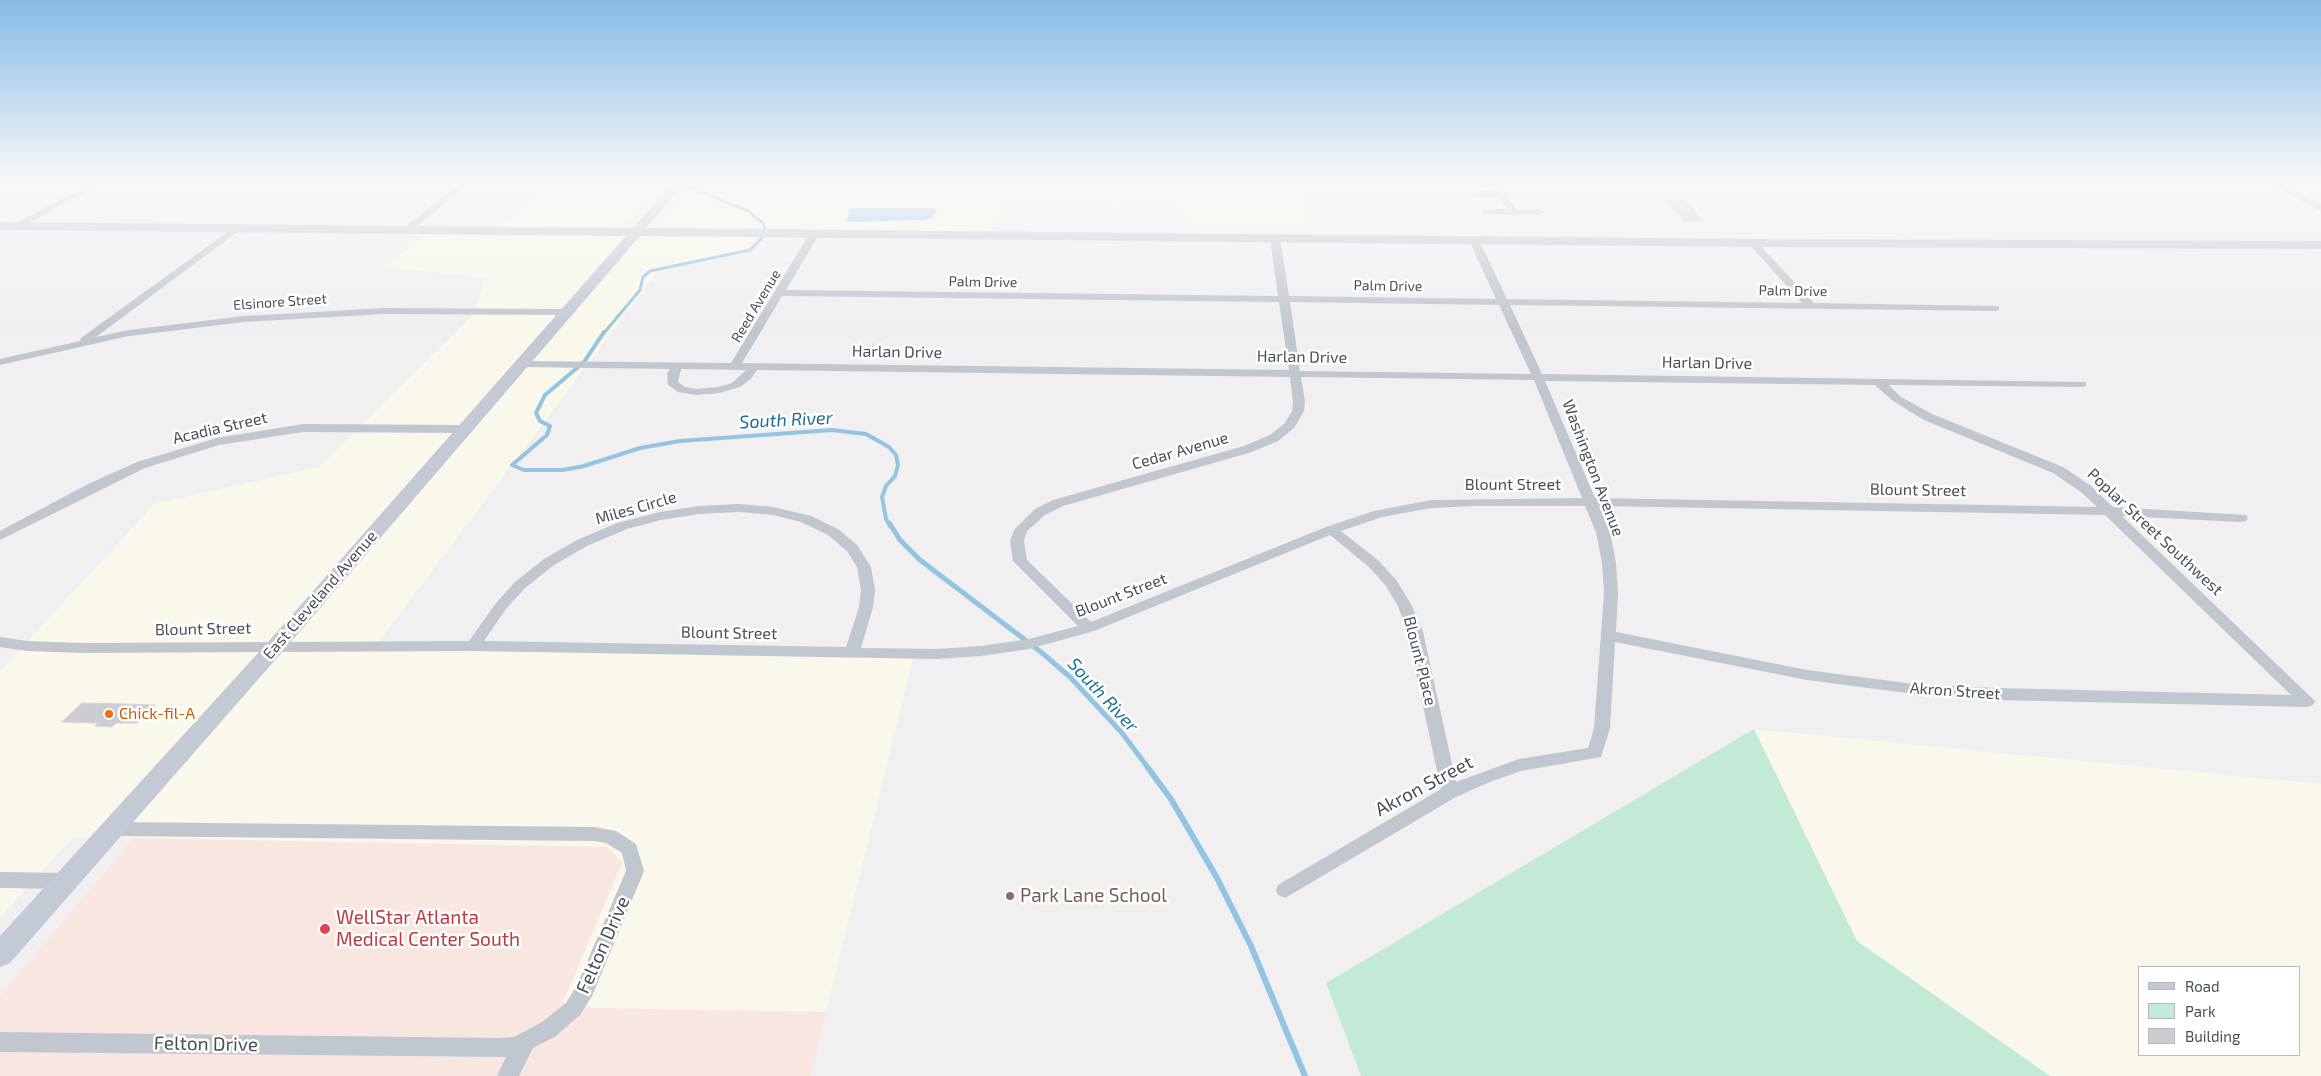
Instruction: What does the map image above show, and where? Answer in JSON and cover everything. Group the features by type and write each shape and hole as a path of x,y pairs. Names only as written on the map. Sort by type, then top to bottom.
{"main road":[{"path":"577,231 1753,243 2321,245"},
{"name":"East Cleveland Avenue","path":"0,956 276,646 637,232"}],"street":[{"path":"83,342 233,231"},
{"name":"Reed Avenue","path":"735,366 816,233"},
{"name":"Cedar Avenue","path":"1089,628 1020,561 1016,541 1027,522 1040,512 1058,503 1248,449 1274,438 1290,425 1298,412 1299,401 1275,238"},
{"name":"Washington Avenue","path":"1474,240 1538,377 1602,532 1609,563 1611,593 1602,728 1595,753"},
{"path":"1753,243 1810,305"},
{"name":"Palm Drive","path":"780,293 1995,308"},
{"name":"Elsinore Street","path":"0,362 83,342 184,325 303,314 384,311 566,312"},
{"name":"Harlan Drive","path":"522,364 2082,384"},
{"path":"678,365 673,373 672,383 682,390 696,392 718,390 736,385 747,377 754,366"},
{"name":"Poplar Street Southwest","path":"1878,381 1897,399 1928,417 2058,470 2086,489 2307,701"},
{"name":"Acadia Street","path":"0,536 84,492 141,465 217,442 303,428 465,429"},
{"name":"Blount Street","path":"0,642 27,646 82,648 473,646 931,654 981,651 1037,642 1089,628 1331,530 1379,514 1432,504 1591,502 2111,511 2242,518"},
{"name":"Miles Circle","path":"473,646 501,606 520,584 549,562 582,543 622,526 660,516 699,510 739,508 773,511 806,519 833,532 852,548 864,567 868,590 866,607 852,653"},
{"name":"Blount Place","path":"1331,530 1354,546 1374,564 1392,584 1405,606 1415,632 1450,792"},
{"name":"Akron Street","path":"1609,636 1807,675 1914,689 1996,694 2307,701"},
{"name":"Akron Street","path":"1285,890 1450,792 1484,777 1519,765 1595,753"},
{"name":"Felton Drive","path":"0,1042 499,1048 517,1046 550,1029 573,1009 585,990 635,871 630,849 610,836 594,834 112,829"},
{"path":"0,880 66,880"},
{"path":"508,1076 525,1042"}],"shaded area":[{"path":"939,231 991,231 991,232"},
{"path":"427,233 756,235 744,254 661,267 372,651 915,651 826,1012 594,1008 563,1002 622,863 607,847 73,837 0,918 0,671 154,504 319,467 473,315 485,278 386,267"},
{"path":"1754,729 2321,784 2321,1076 2050,1076 1857,941"},
{"name":"WellStar Atlanta Medical Center South","path":"134,838 608,847 622,863 563,1002 594,1008 826,1012 811,1076 0,1076 0,996"}],"green space":[{"path":"1754,729 1857,941 2050,1076 1361,1076 1326,983"}],"building":[{"name":"Chick-fil-A","path":"82,703 155,705 137,723 116,723 112,727 95,726 98,723 62,722"}],"waterway":[{"name":"South River","path":"604,333 640,290 643,277 650,271 750,250 766,234 765,231"},
{"name":"South River","path":"604,332 584,362 545,395 536,413 540,421 550,426 547,435 512,465 524,470 563,470 584,466 640,448 680,441 832,430 866,434 889,447 896,455 898,465 895,476 886,486 882,497 886,519 890,526"},
{"name":"South River","path":"890,524 900,540 920,560 1041,652 1070,677 1122,733 1149,769"},
{"name":"South River","path":"1148,768 1171,799 1217,878 1251,946 1305,1076"}],"place":[{"name":"Chick-fil-A","path":"109,714"},
{"name":"Park Lane School","path":"1010,896"},
{"name":"WellStar Atlanta Medical Center South","path":"325,929"}]}
